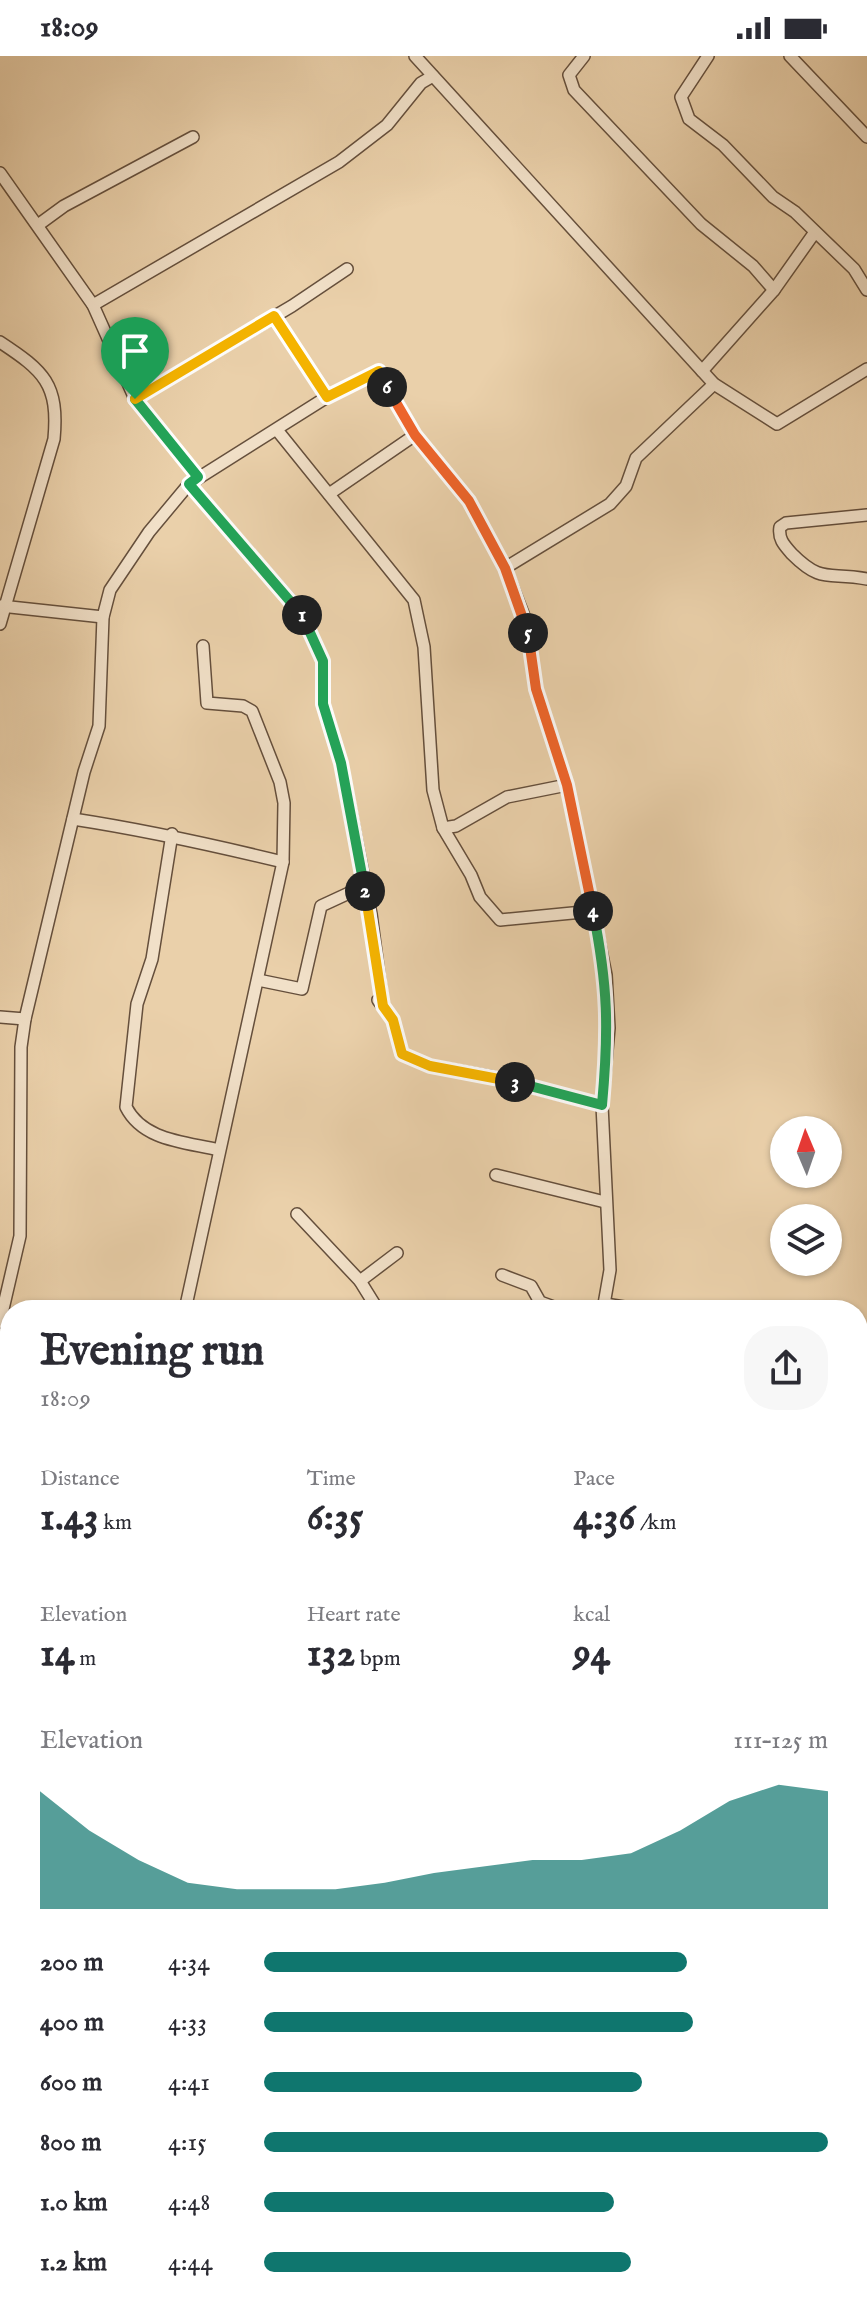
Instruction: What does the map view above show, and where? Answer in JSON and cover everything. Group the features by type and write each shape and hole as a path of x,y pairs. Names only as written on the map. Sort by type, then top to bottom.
{"street":[{"path":"415,56 714,384 777,424 867,369"},
{"path":"584,56 569,75 574,90 701,224 753,266 774,290"},
{"path":"708,56 681,97 682,109 689,119 723,145 773,197 854,269 867,290"},
{"path":"790,56 867,137"},
{"path":"93,305 339,162 387,125 421,83 433,76"},
{"path":"38,225 64,206 193,137"},
{"path":"0,173 93,305 135,399 193,480 299,610 323,661 323,704 341,763 371,914 383,1006"},
{"path":"702,371 774,290 815,232"},
{"path":"135,399 347,269"},
{"path":"274,316 327,397"},
{"path":"0,342 42,374 54,398 56,416 54,439 2,607 0,624"},
{"path":"5,1300 20,1236 21,1047 25,1019 84,772 99,726 103,617 110,590 149,532 193,480 327,397 379,371 415,435 469,501 505,568 526,621 536,689 567,785 606,975 609,1028 602,1105 610,1270 605,1300"},
{"path":"505,568 610,504 626,486 636,458 714,384"},
{"path":"277,430 414,600 424,647 433,790 443,828 471,875 480,897 500,920 593,911"},
{"path":"329,494 415,435"},
{"path":"867,515 786,523 780,527 778,535 812,574 867,579"},
{"path":"2,607 103,617"},
{"path":"187,1300 283,862 284,803 275,768 252,711 243,706 207,703 203,646"},
{"path":"443,828 456,826 507,797 567,785"},
{"path":"73,819 172,834 194,843 283,862"},
{"path":"172,834 152,959 137,1004 126,1107 133,1120 156,1136 219,1150"},
{"path":"258,980 302,989 321,906 362,887 378,999 393,1020 402,1054 416,1062 492,1077 602,1105"},
{"path":"0,1017 25,1019"},
{"path":"496,1175 539,1189 561,1190 605,1202"},
{"path":"297,1214 360,1281 372,1300"},
{"path":"360,1281 397,1253"},
{"path":"502,1275 531,1286 539,1300"}],"route":[{"path":"274,316 327,397 379,371 415,435 469,501 505,568 526,621 536,689 567,785 606,975 609,1028 602,1105 492,1077 430,1066 402,1054 393,1020 383,1006 371,914 341,763 323,704 323,661 311,631 299,610 189,484 198,477 135,399 274,316"}]}
